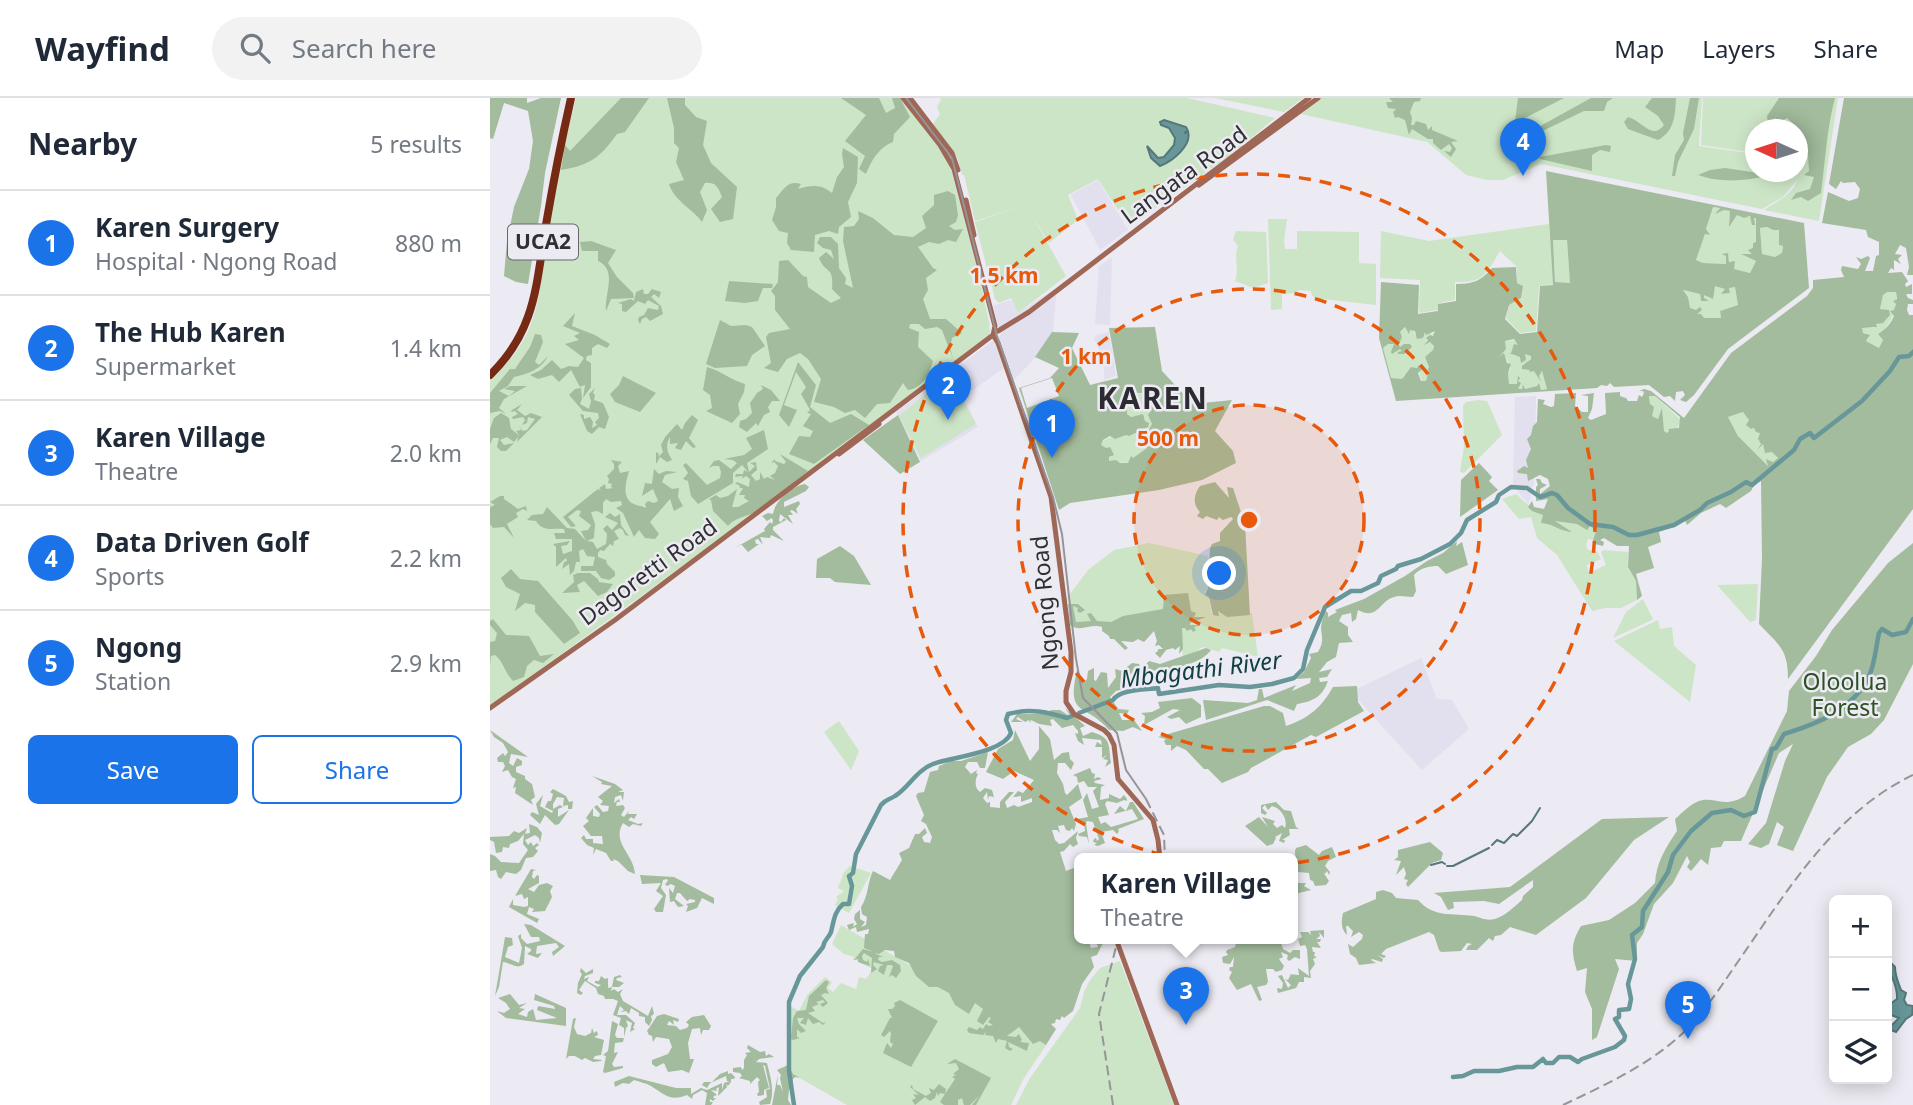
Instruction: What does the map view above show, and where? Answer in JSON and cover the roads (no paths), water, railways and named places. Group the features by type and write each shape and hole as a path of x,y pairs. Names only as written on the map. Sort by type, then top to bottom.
{"highway":[{"name":"UCA2","path":"490,374 518,337 530,305 548,195 569,98"}],"main road":[{"name":"Ngong Road","path":"903,98 955,159 997,334"},
{"name":"Ngong Road","path":"910,98 931,130"},
{"name":"Langata Road","path":"997,334 1309,98"},
{"name":"Langata Road","path":"1211,174 1318,98"},
{"name":"Ngong Road","path":"939,139 955,173 997,334 1052,500 1071,652 1066,702 1078,717 1101,727 1110,735 1114,745 1118,779 1153,820 1159,853"},
{"name":"Dagoretti Road","path":"490,708 615,620 997,334"},
{"path":"1118,944 1177,1105"}],"water":[{"path":"1164,120 1186,127 1188,131 1184,133 1188,132 1188,137 1180,152 1160,166 1151,158 1147,146 1158,158 1164,157 1174,145 1175,138 1169,128 1161,125 1160,122"},
{"path":"1892,964 1901,990 1906,993 1904,1000 1907,1005 1913,1006 1912,1015 1896,1032 1892,1030 1892,1025 1899,1018 1892,1015 1892,1003 1897,999"}],"waterway":[{"name":"Mbagathi River","path":"1079,713 1133,691 1158,688 1159,694 1219,685 1250,687 1294,678 1303,669 1307,650 1325,607 1351,591 1361,591 1378,583 1381,576 1398,566 1421,559 1450,544 1461,533 1467,520 1496,502 1499,495 1511,487 1527,488 1540,497 1552,493 1557,495 1568,508 1590,524 1613,527 1629,535 1674,525 1746,482 1752,485 1794,450 1800,439 1810,433 1814,438 1862,401 1890,371 1899,357 1909,356 1913,352"},
{"path":"1453,1077 1474,1071 1533,1067 1543,1059 1546,1063 1553,1063 1559,1057 1570,1057 1578,1062 1615,1047 1624,1040 1625,1036 1615,1019 1619,1017 1619,1010 1629,1009 1631,999 1628,984 1635,959 1632,935 1642,927 1643,911 1668,872 1673,855 1691,831 1712,813 1731,810 1744,816 1755,812 1772,749 1776,748 1784,734 1809,726 1844,707 1862,688 1871,671 1882,629 1892,635 1906,632 1913,619"},
{"path":"794,1105 789,1071 789,1002 800,976 830,934 838,910 843,904 849,904 852,886 849,876 853,873 856,854 881,805 900,793 927,767 988,750 1006,740 1011,733 1006,720 1008,714 1031,711 1067,718 1072,716"},
{"path":"1492,845 1497,840 1504,843 1513,834 1517,836 1540,808"},
{"path":"1447,866 1453,866 1489,848"},
{"path":"1431,865 1442,862 1445,864"}],"tram line":[{"path":"906,98 952,158 997,336 1053,497 1062,534 1083,698 1117,733 1126,770 1146,799"}],"railway":[{"path":"1563,1105 1645,1062 1689,1027 1813,857 1859,811 1884,791 1913,775"},
{"path":"1146,799 1164,835 1165,853"},
{"path":"1113,1105 1099,1014 1117,944"}],"place":[{"name":"Data Driven Golf","path":"1523,176"},
{"name":"The Hub Karen","path":"948,420"},
{"name":"Karen Surgery","path":"1052,458"},
{"name":"Karen Village","path":"1186,1025"},
{"name":"Ngong","path":"1688,1039"}],"district":[{"name":"KAREN","path":"1153,399"}],"park label":[{"name":"Oloolua Forest","path":"1845,695"}]}
